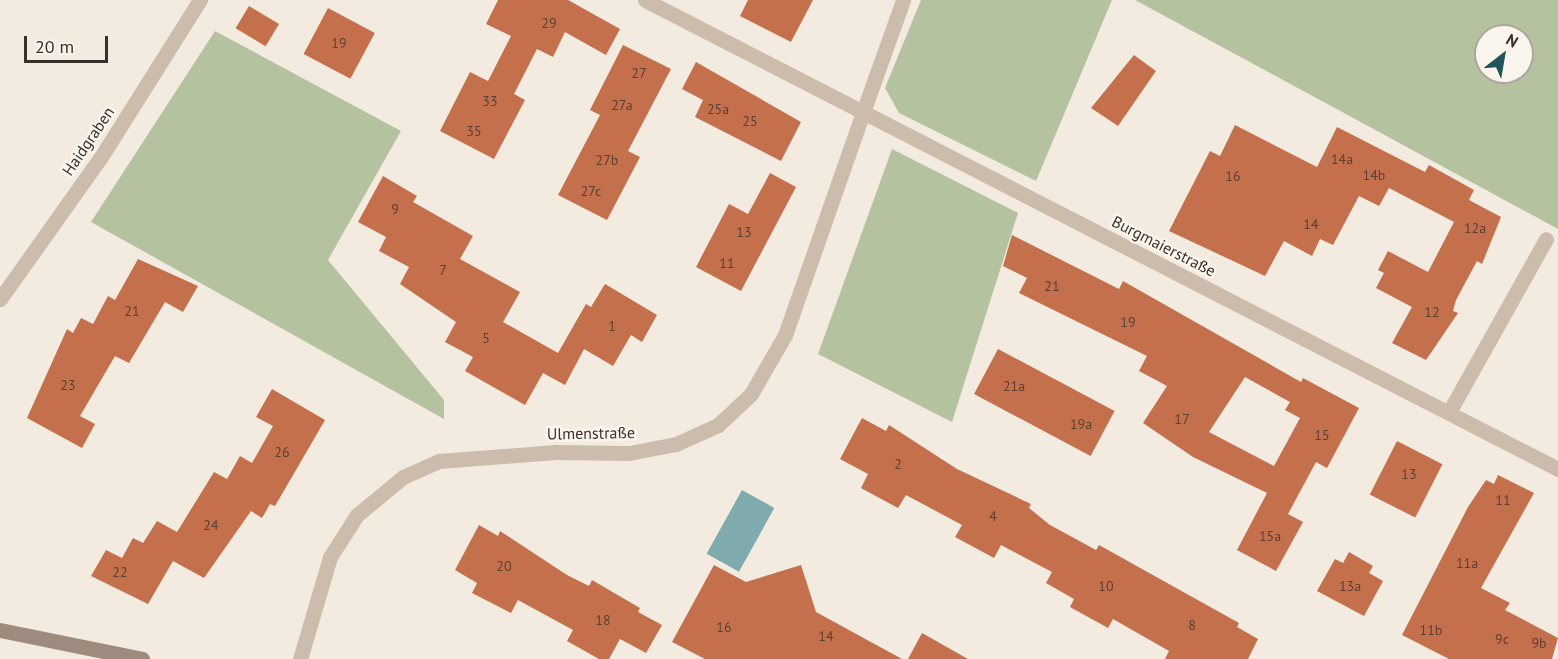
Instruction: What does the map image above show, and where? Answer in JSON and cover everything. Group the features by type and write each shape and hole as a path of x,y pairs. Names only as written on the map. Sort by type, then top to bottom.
{"main road":[{"path":"0,630 142,659"}],"street":[{"name":"Haidgraben","path":"0,298 5,279 101,157 200,0"},
{"name":"Burgmaierstraße","path":"645,0 1558,469"},
{"path":"863,112 903,0"},
{"name":"Ulmenstraße","path":"300,659 330,557 357,515 403,477 439,461 556,452 629,453 676,444 718,425 751,394 785,335 863,112"},
{"path":"1449,412 1546,239"}],"green space":[{"path":"921,0 1112,0 1036,181 899,113 885,88"},
{"path":"1135,0 1558,0 1558,229"},
{"path":"215,31 401,131 328,260 444,400 444,419 91,222"},
{"path":"892,149 1018,213 952,422 818,354"}],"water":[{"path":"742,490 774,508 739,572 707,554"}],"building":[{"path":"498,0 568,0 620,29 606,55 565,32 553,57 537,49 514,94 525,100 494,159 440,131 470,72 488,81 511,36 486,24"},
{"path":"748,0 813,0 791,42 740,16"},
{"path":"249,6 279,24 266,46 236,28"},
{"path":"328,8 375,33 350,79 304,54"},
{"path":"623,45 671,69 628,151 640,157 607,220 558,195 600,115 590,110"},
{"path":"1134,55 1156,71 1118,126 1091,108"},
{"path":"696,62 801,122 781,161 695,117 703,100 682,89"},
{"path":"1235,125 1317,167 1337,127 1425,172 1429,165 1474,190 1469,200 1501,217 1482,264 1477,261 1456,300 1453,311 1458,313 1426,360 1392,343 1412,307 1376,288 1384,273 1378,270 1388,251 1428,272 1454,222 1389,188 1379,206 1359,196 1333,245 1320,239 1312,256 1284,241 1265,276 1169,231 1210,151 1220,156"},
{"path":"770,173 796,187 741,291 696,267 729,204 748,214"},
{"path":"383,176 417,196 413,202 473,236 460,259 520,292 503,322 558,353 586,304 591,307 605,284 657,315 642,342 631,335 613,366 584,349 565,385 543,373 525,405 465,371 473,357 445,342 456,322 400,284 409,267 379,251 386,237 358,222"},
{"path":"1012,235 1119,289 1123,281 1301,382 1303,378 1359,408 1327,468 1316,462 1288,514 1303,522 1276,571 1237,550 1267,493 1193,457 1143,423 1167,386 1139,371 1147,356 1019,293 1027,278 1003,266","holes":["1245,377 1290,402 1285,410 1300,418 1274,466 1209,432"]},
{"path":"138,259 198,286 183,312 165,302 129,363 115,356 80,416 95,424 82,448 27,418 67,329 73,333 81,318 93,324 108,296 115,300"},
{"path":"998,349 1115,411 1091,456 974,394"},
{"path":"272,389 325,420 275,506 270,504 262,518 251,511 204,578 173,561 148,604 91,576 106,550 122,558 133,538 143,543 157,521 177,532 214,472 227,479 240,456 252,463 273,426 256,417"},
{"path":"862,418 886,431 889,425 957,469 1031,504 1029,508 1050,525 1096,550 1099,545 1239,623 1237,627 1258,639 1248,659 1165,659 1169,651 1113,619 1108,628 1070,607 1074,599 1046,583 1052,572 1001,545 994,558 955,537 962,525 906,495 898,508 861,488 868,474 840,459"},
{"path":"1397,441 1442,464 1415,518 1370,494"},
{"path":"1498,475 1534,493 1481,588 1510,603 1505,610 1558,638 1552,659 1449,659 1402,635 1468,507 1486,480 1494,484"},
{"path":"479,525 498,536 500,531 567,575 589,586 592,580 640,608 638,612 662,625 646,653 620,639 609,659 599,659 567,641 573,630 518,600 511,613 472,593 477,583 455,570"},
{"path":"1349,552 1373,566 1369,573 1383,581 1364,616 1317,591 1335,559 1343,563"},
{"path":"714,565 746,582 801,565 816,612 902,659 705,659 672,642"},
{"path":"922,633 968,659 908,659"}]}
